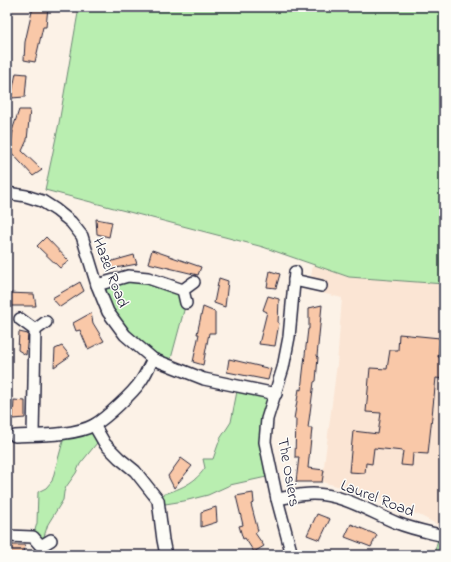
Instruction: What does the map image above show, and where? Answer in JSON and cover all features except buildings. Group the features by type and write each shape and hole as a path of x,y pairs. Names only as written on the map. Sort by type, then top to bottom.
{"street":[{"name":"Hazel Road","path":"7,193 26,196 42,201 71,222 82,236 108,312 125,335 153,359 204,379 276,394"},
{"path":"98,285 128,276 148,278 183,290"},
{"name":"The Osiers","path":"292,555 277,499 266,442 267,419 283,368 289,337 294,276 321,286"},
{"path":"183,290 194,282"},
{"path":"183,290 186,303"},
{"path":"20,319 35,330"},
{"path":"35,330 46,322"},
{"path":"33,435 35,330"},
{"path":"14,436 58,434 79,430 94,425 117,406 140,382 153,359"},
{"path":"94,425 105,444 135,471 158,500 166,555"},
{"name":"Laurel Road","path":"277,499 297,495 314,494 331,496 347,501 399,524 444,536"},
{"path":"7,536 33,537 40,551 51,540"}],"shaded area":[{"path":"313,264 349,277 444,284 444,528 378,497 322,482 337,364 342,298 309,290"}],"green space":[{"path":"79,7 444,7 444,284 349,277 263,247 45,190 59,123"},
{"path":"128,276 183,290 186,303 169,366 125,335 97,285"},
{"path":"238,386 276,394 267,419 271,476 230,485 208,495 159,505 156,497 183,487 195,479 205,468 203,459 213,459 220,439 231,422"},
{"path":"94,425 101,438 80,464 76,473 66,487 63,500 48,524 41,546 33,537 37,523 38,492 46,488 52,481 65,434"},
{"path":"439,535 444,536 444,555 434,555"}]}
